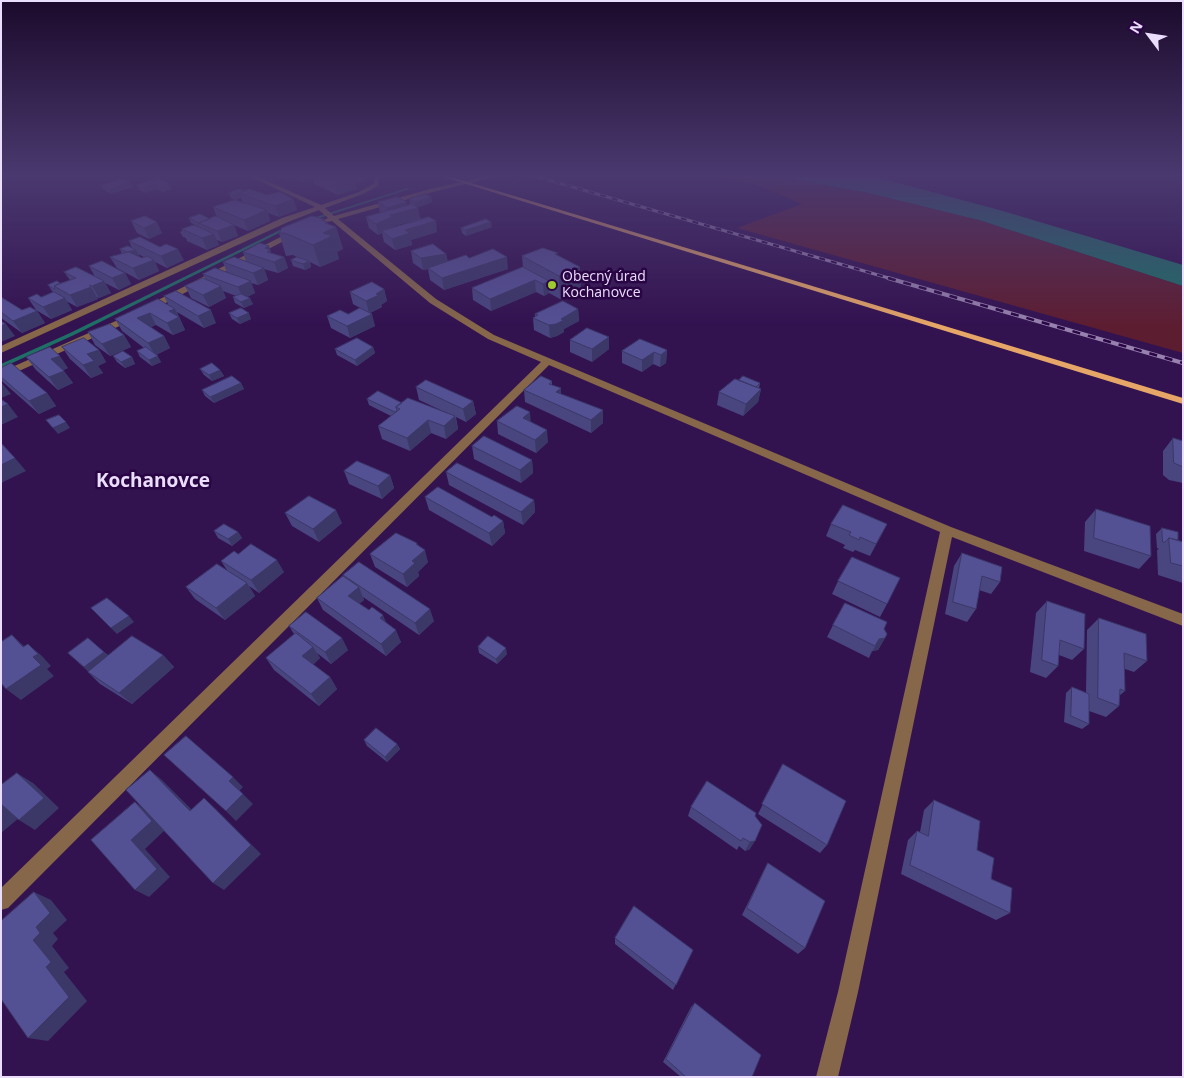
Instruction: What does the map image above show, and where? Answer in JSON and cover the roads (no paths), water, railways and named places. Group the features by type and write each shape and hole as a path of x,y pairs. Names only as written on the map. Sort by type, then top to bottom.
{"main road":[{"path":"606,225 1183,401"}],"street":[{"path":"1,350 298,225"},
{"path":"342,225 425,295 456,317 491,337 546,362 947,530 1183,620"},
{"path":"1,376 130,318 304,229"},
{"path":"1,901 546,362"},
{"path":"828,1077 947,530"}],"waterway":[{"path":"1,366 72,334 287,228"}],"railway":[{"path":"706,225 892,279"},
{"path":"888,278 1183,363"}],"place":[{"name":"Obecný úrad Kochanovce","path":"552,285"}],"district":[{"name":"Kochanovce","path":"153,482"}]}
